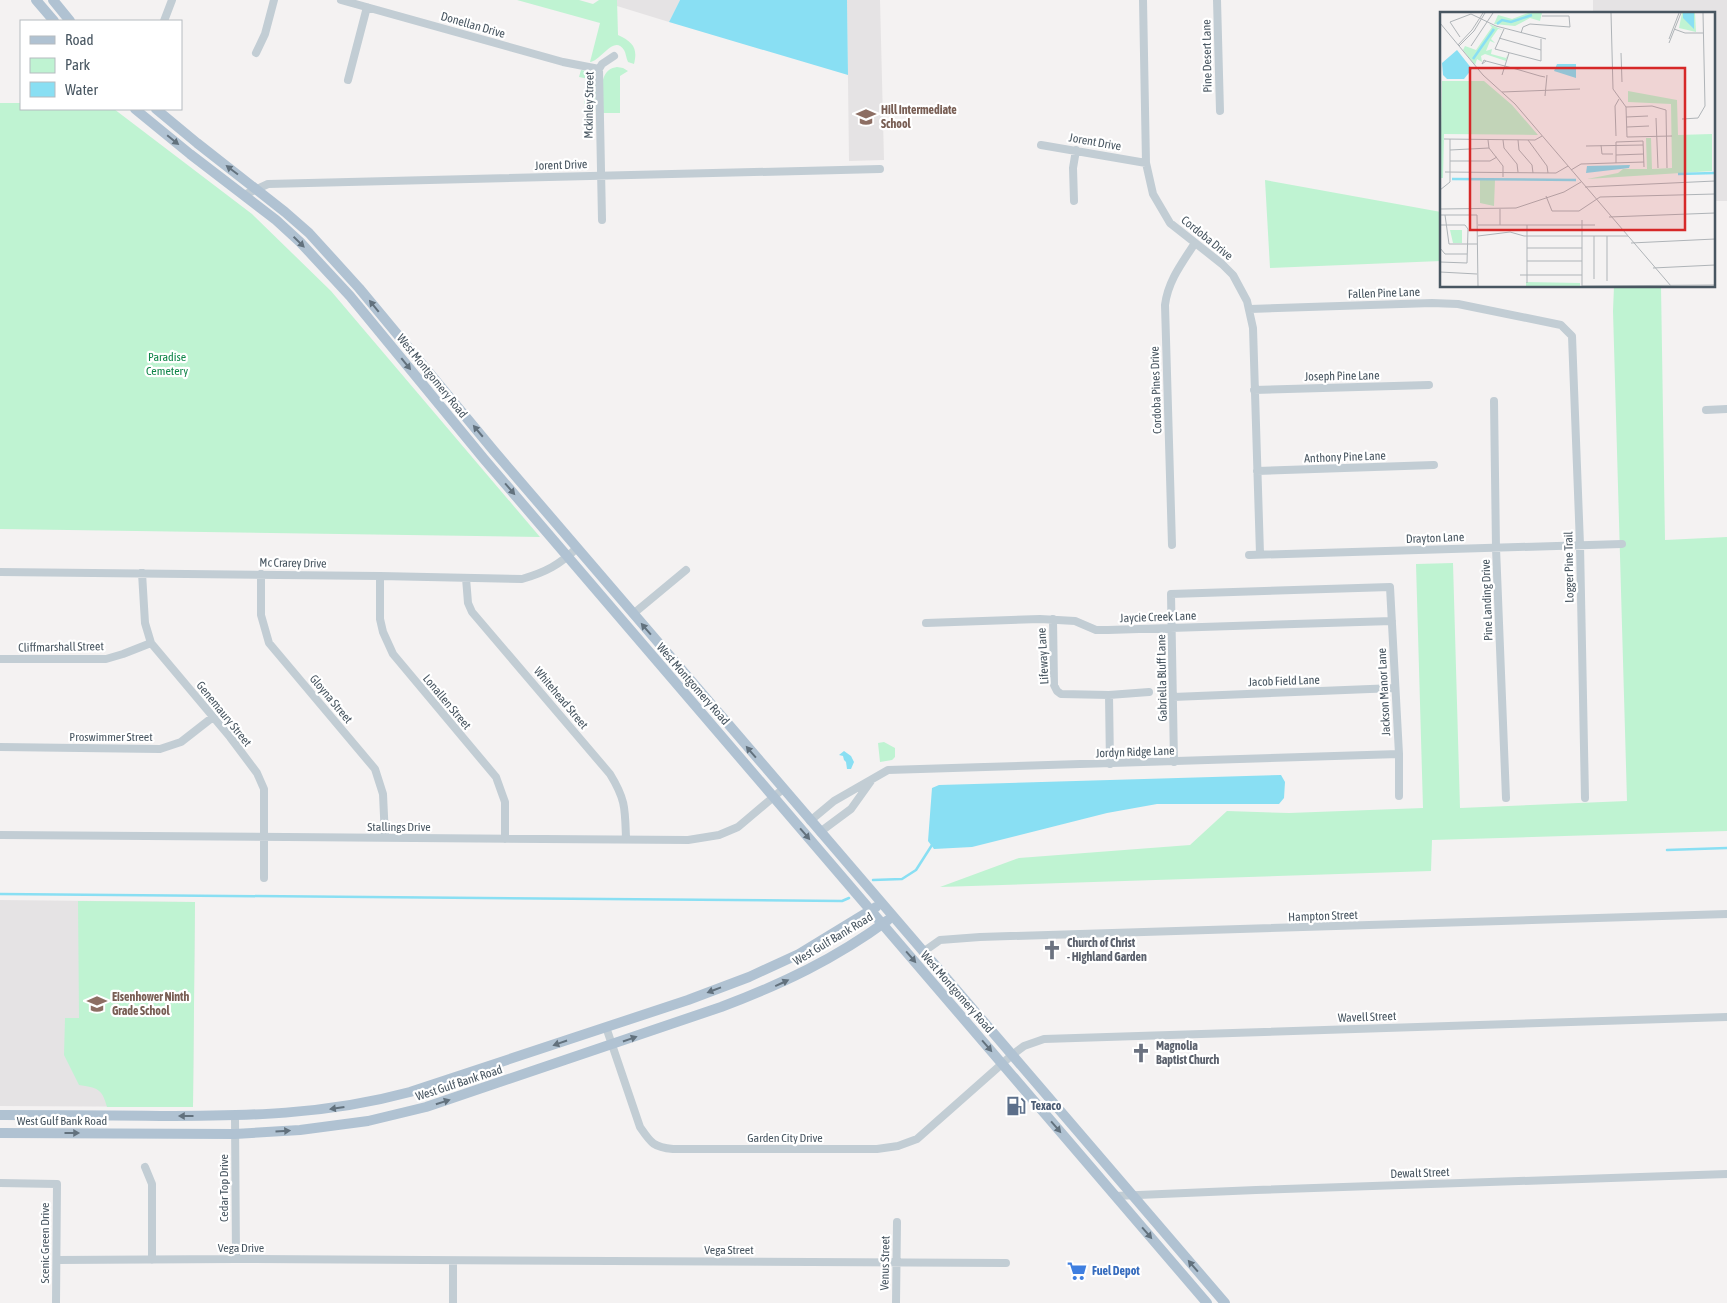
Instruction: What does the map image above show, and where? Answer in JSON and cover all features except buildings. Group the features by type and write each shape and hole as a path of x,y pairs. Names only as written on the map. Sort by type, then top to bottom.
{"main road":[{"path":"36,0 53,20"},
{"path":"53,0 69,20"},
{"name":"West Montgomery Road","path":"136,110 276,220 300,242 350,296 484,459 1207,1303"},
{"name":"West Montgomery Road","path":"157,110 309,233 360,288 494,451 1224,1303"},
{"name":"West Gulf Bank Road","path":"0,1115 234,1116 300,1113 364,1103 410,1092 688,1000 749,977 799,954 881,904"},
{"name":"West Gulf Bank Road","path":"0,1133 235,1134 300,1130 368,1121 426,1107 612,1045 756,994 803,973 844,950 892,917"},
{"path":"749,977 756,994"},
{"path":"488,1067 494,1085"},
{"path":"364,1103 368,1121"},
{"path":"98,1115 98,1134"}],"street":[{"path":"164,20 172,0"},
{"path":"256,53 265,34 274,0"},
{"name":"Donellan Drive","path":"341,0 563,62 599,69"},
{"name":"Cordoba Drive","path":"1143,0 1146,163 1153,194 1170,223 1233,275 1250,309 1253,328 1260,554"},
{"name":"Pine Desert Lane","path":"1217,0 1220,111"},
{"path":"348,80 367,8"},
{"name":"Mckinley Street","path":"602,220 599,69 602,64 614,56"},
{"name":"Jorent Drive","path":"1041,145 1146,163"},
{"path":"1074,201 1073,168 1076,150"},
{"name":"Jorent Drive","path":"244,195 268,184 880,169"},
{"name":"Cordoba Pines Drive","path":"1172,545 1165,305 1166,292 1170,282 1195,243"},
{"name":"Fallen Pine Lane","path":"1250,309 1432,303 1458,304 1561,325 1572,336"},
{"name":"Logger Pine Trail","path":"1572,336 1580,545 1585,798"},
{"name":"Joseph Pine Lane","path":"1254,390 1429,385"},
{"name":"Pine Landing Drive","path":"1494,401 1496,548 1506,798"},
{"path":"1706,410 1727,409"},
{"name":"Anthony Pine Lane","path":"1257,470 1434,465"},
{"name":"Drayton Lane","path":"1249,555 1622,544"},
{"name":"Mc Crarey Drive","path":"0,572 522,579 541,574 560,564 577,548"},
{"path":"633,614 686,570"},
{"name":"Genemaury Street","path":"142,573 145,623 151,643 257,773 264,790 264,878"},
{"name":"Gloyna Street","path":"261,574 261,615 269,643 375,769 383,794 385,838"},
{"name":"Lonallen Street","path":"380,576 380,619 383,632 393,654 496,777 505,802 505,839"},
{"name":"Whitehead Street","path":"466,578 468,602 472,612 610,774 620,790 625,807 626,839"},
{"name":"Gabriella Bluff Lane","path":"1174,762 1171,594 1390,587"},
{"name":"Jackson Manor Lane","path":"1390,587 1399,754 1399,796"},
{"name":"Jaycie Creek Lane","path":"926,623 1053,619 1075,621 1096,630 1392,621"},
{"name":"Lifeway Lane","path":"1053,619 1054,685 1057,691 1066,694 1109,695"},
{"name":"Cliffmarshall Street","path":"0,659 106,659 151,643"},
{"name":"Jacob Field Lane","path":"1173,697 1395,688"},
{"path":"1110,764 1109,695 1149,692"},
{"name":"Proswimmer Street","path":"0,747 160,748 181,742 213,718"},
{"name":"Jordyn Ridge Lane","path":"810,821 834,801 888,770 1399,754"},
{"path":"820,832 851,809 873,778"},
{"name":"Stallings Drive","path":"0,836 688,840 719,834 738,826 783,789"},
{"name":"Hampton Street","path":"923,952 940,940 980,937 1727,914"},
{"name":"Wavell Street","path":"1012,1055 1024,1046 1044,1039 1727,1017"},
{"name":"Garden City Drive","path":"606,1027 640,1127 649,1140 658,1148 877,1149 898,1146 917,1138 1012,1055"},
{"name":"Cedar Top Drive","path":"234,1116 236,1259"},
{"path":"145,1167 152,1184 152,1260"},
{"name":"Dewalt Street","path":"1115,1196 1727,1174"},
{"name":"Scenic Green Drive","path":"0,1183 57,1184 56,1303"},
{"name":"Venus Street","path":"896,1303 897,1222"},
{"name":"Vega Drive","path":"57,1260 452,1261"},
{"path":"452,1261 454,1303"},
{"name":"Vega Street","path":"452,1261 897,1261 1006,1263"}],"shaded area":[{"path":"617,0 680,0 669,22 617,6"},
{"name":"Hill Intermediate School","path":"847,0 880,0 884,160 849,161"},
{"path":"1593,0 1727,0 1727,201 1714,201 1714,12 1593,12"},
{"name":"Eisenhower Ninth Grade School","path":"0,900 195,902 193,1107 0,1106"}],"green space":[{"path":"517,0 579,0 593,4 599,0 617,0 618,35 633,46 635,50 634,64 628,62 624,50 616,45 590,62 600,23"},
{"path":"617,67 628,71 620,76 620,113 603,113 603,79 610,69"},
{"path":"581,70 587,71 594,78 595,113 589,113 589,104 584,104 589,79 579,77"},
{"name":"Paradise Cemetery","path":"0,103 20,103 20,110 115,110 252,214 331,291 540,537 0,529"},
{"path":"1265,180 1440,212 1440,261 1270,268"},
{"path":"1614,288 1661,288 1665,540 1727,537 1727,831 1432,840 1431,871 940,887 1019,858 1190,845 1227,811 1289,813 1423,808 1416,564 1453,563 1460,808 1627,801 1613,311"},
{"path":"884,742 895,748 895,757 892,760 880,762 878,743"},
{"name":"Eisenhower Ninth Grade School","path":"78,901 195,902 193,1107 107,1107 101,1092 79,1085 64,1055 65,1018 79,1018"}],"water":[{"path":"680,0 847,0 848,75 669,22"},
{"path":"844,751 851,756 854,762 851,769 847,769 843,756 839,755"},
{"path":"1281,775 1285,782 1284,798 1279,804 1157,804 1107,813 972,847 934,849 928,841 932,788 939,785"}],"waterway":[{"path":"873,880 902,879 916,870 934,844"},
{"path":"1667,850 1727,848"},
{"path":"0,894 842,901 849,898"}],"place":[{"name":"Hill Intermediate School","path":"866,117"},
{"name":"Church of Christ - Highland Garden","path":"1052,950"},
{"name":"Eisenhower Ninth Grade School","path":"97,1004"},
{"name":"Magnolia Baptist Church","path":"1141,1053"},
{"name":"Texaco","path":"1016,1106"},
{"name":"Fuel Depot","path":"1077,1271"}]}
